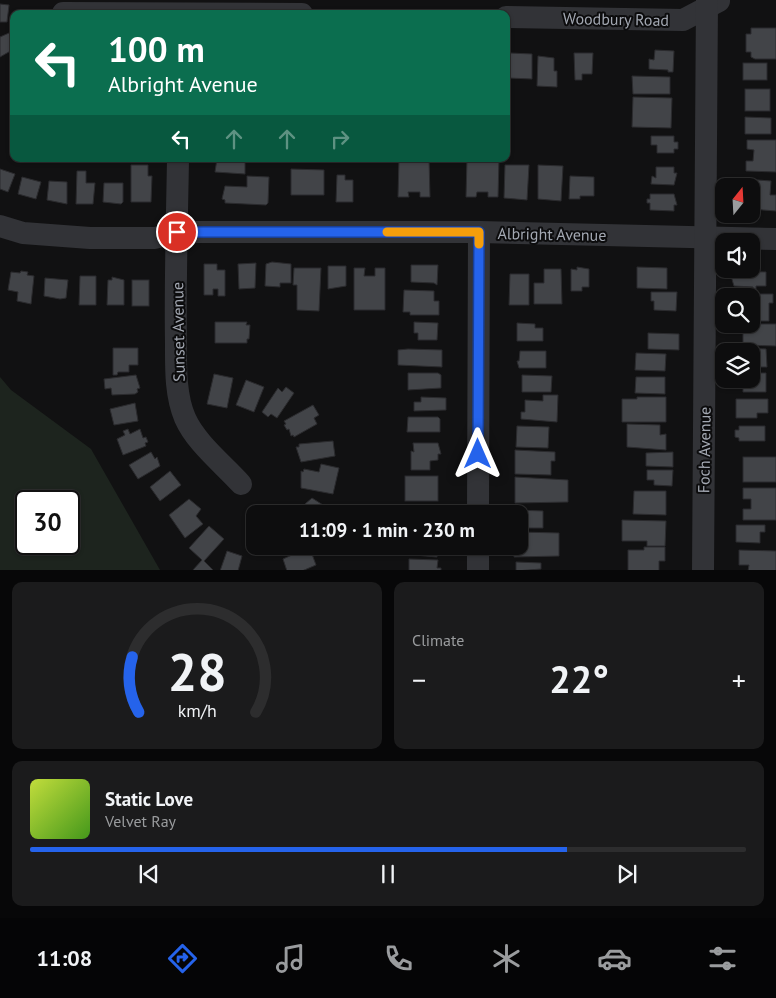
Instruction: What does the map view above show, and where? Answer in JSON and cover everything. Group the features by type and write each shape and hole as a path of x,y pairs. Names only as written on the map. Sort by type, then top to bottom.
{"street":[{"name":"Woodbury Road","path":"510,17 683,20 712,2"},
{"name":"Foch Avenue","path":"703,570 712,2"},
{"path":"151,10 204,10"},
{"name":"Sunset Avenue","path":"178,162 176,376 180,401 185,418 199,439 241,484"},
{"name":"Albright Avenue","path":"0,226 23,233 90,238 155,238 177,232 479,232 776,239"},
{"path":"478,505 479,232"},
{"path":"478,555 478,570"}],"shaded area":[{"path":"0,377 11,390 91,449 160,570 0,570"}],"building":[{"path":"0,4 9,5 7,22 0,22"},
{"path":"751,28 776,28 776,59 755,59 751,57 751,52 746,52 746,34 751,34"},
{"path":"9,33 10,35 10,51 0,57 0,37"},
{"path":"655,50 674,51 673,72 649,69 649,59 654,60"},
{"path":"510,53 532,54 532,79 510,78"},
{"path":"574,53 593,53 592,74 582,74 582,80 575,80"},
{"path":"538,56 554,58 554,71 557,71 557,87 537,86"},
{"path":"743,63 767,63 767,80 743,80"},
{"path":"632,76 670,77 670,94 633,94"},
{"path":"745,89 770,89 770,111 745,111"},
{"path":"633,97 672,98 671,128 632,127"},
{"path":"745,117 771,118 771,134 745,134"},
{"path":"651,136 674,136 674,142 678,142 678,149 674,149 674,153 657,153 657,145 651,145"},
{"path":"747,140 776,140 776,172 746,171 746,161 753,161 754,150 747,149"},
{"path":"217,162 245,162 245,174 215,172"},
{"path":"399,162 429,162 430,197 420,197 420,192 408,192 409,197 398,197"},
{"path":"467,162 499,162 498,197 488,197 488,192 477,192 476,197 466,197"},
{"path":"131,165 148,165 148,176 152,176 151,202 131,202"},
{"path":"505,165 529,165 527,200 504,198"},
{"path":"538,165 563,166 561,201 538,199"},
{"path":"656,167 674,167 674,173 677,173 674,185 651,184 652,176 656,178"},
{"path":"0,169 15,174 8,192 0,189"},
{"path":"291,169 324,170 324,195 291,195"},
{"path":"77,171 86,171 86,183 95,183 93,204 76,204"},
{"path":"337,175 345,175 345,180 353,180 353,202 336,202"},
{"path":"247,176 269,177 268,203 266,205 225,203 225,200 222,199 225,186 247,187"},
{"path":"570,176 594,177 594,196 580,196 580,199 569,199"},
{"path":"22,177 41,182 36,199 18,194"},
{"path":"760,180 771,181 770,195 776,195 776,211 760,210"},
{"path":"49,181 67,182 67,204 47,200"},
{"path":"104,183 123,183 123,202 121,204 103,202"},
{"path":"650,194 674,194 677,205 674,205 674,211 650,210 650,203 647,203 647,199 650,199"},
{"path":"272,262 291,264 291,283 280,283 280,287 265,286 266,264"},
{"path":"256,263 255,288 239,289 238,264"},
{"path":"204,264 217,264 217,270 225,270 225,296 218,296 218,289 213,289 213,295 204,295"},
{"path":"411,265 438,265 437,285 434,283 411,282"},
{"path":"328,266 346,266 346,286 328,289"},
{"path":"577,267 589,269 589,287 582,287 582,291 571,291 571,269 577,270"},
{"path":"637,267 667,268 667,289 637,288"},
{"path":"294,268 321,268 319,311 297,310 297,285 293,285"},
{"path":"354,268 365,268 364,276 375,276 375,268 385,268 385,310 354,310"},
{"path":"544,269 561,269 562,304 534,304 534,283 544,283"},
{"path":"21,271 28,272 27,275 34,276 31,304 17,301 18,292 8,290 11,272 20,273"},
{"path":"760,272 766,272 766,286 756,286 756,288 753,288 734,286 732,278 760,278"},
{"path":"510,274 529,274 529,305 509,305"},
{"path":"80,276 96,276 96,305 79,305"},
{"path":"112,277 124,280 124,305 107,305 108,280 112,280"},
{"path":"45,278 68,280 66,298 60,299 44,296"},
{"path":"132,280 149,280 149,306 132,306"},
{"path":"404,290 434,291 434,301 439,301 439,315 410,315 410,312 403,312"},
{"path":"651,292 677,292 676,311 654,310"},
{"path":"760,294 773,294 773,303 769,303 769,321 760,321"},
{"path":"215,322 247,322 246,325 250,325 247,343 215,343"},
{"path":"414,322 438,323 437,340 418,340 418,333 414,333"},
{"path":"517,323 535,324 535,328 543,328 543,341 517,341"},
{"path":"760,324 776,324 776,346 760,346 760,343 743,343 743,333 760,333"},
{"path":"648,333 679,334 679,350 648,349"},
{"path":"113,348 138,348 138,365 129,365 129,372 118,372 117,375 113,375"},
{"path":"760,349 766,349 767,367 760,367"},
{"path":"398,350 442,350 442,367 398,365"},
{"path":"520,351 546,351 546,368 519,368 517,361 519,361"},
{"path":"636,353 666,354 665,371 635,370"},
{"path":"408,373 438,373 441,375 441,388 408,390"},
{"path":"760,373 766,373 766,392 743,392 743,388 760,388"},
{"path":"214,374 233,378 227,408 207,404"},
{"path":"136,375 140,388 137,389 138,392 135,394 112,395 111,388 105,389 104,379"},
{"path":"522,375 552,376 551,392 522,392"},
{"path":"636,377 665,377 665,394 635,393"},
{"path":"246,380 264,387 254,412 236,405"},
{"path":"286,387 294,393 277,418 271,414 268,417 262,412 278,388 282,392"},
{"path":"543,395 558,395 557,422 521,419 521,412 525,412 525,400 543,401"},
{"path":"421,397 446,398 446,410 414,411 414,402 421,402"},
{"path":"637,397 666,397 666,422 622,422 622,399 637,399"},
{"path":"736,399 768,399 768,413 757,413 757,418 736,418"},
{"path":"135,403 138,421 114,425 110,409"},
{"path":"313,405 319,415 314,418 317,424 294,437 293,435 291,436 289,429 287,430 284,425 286,424 284,421"},
{"path":"408,417 438,417 440,419 440,432 407,432"},
{"path":"627,424 660,425 660,435 666,434 666,450 627,447"},
{"path":"517,426 549,427 548,448 516,447"},
{"path":"739,426 765,426 765,441 739,441 739,438 735,437 735,430 739,430"},
{"path":"128,429 130,434 140,429 143,438 146,437 148,442 145,443 146,446 123,455 117,439 125,435 123,431"},
{"path":"333,441 335,456 301,462 296,447 299,447 299,444"},
{"path":"413,443 438,443 441,454 438,454 438,460 430,461 430,470 411,470 411,451 414,452"},
{"path":"515,450 555,452 555,461 551,461 551,475 515,474"},
{"path":"151,452 155,459 157,457 160,466 138,479 129,465"},
{"path":"673,452 673,467 646,466 646,453"},
{"path":"743,457 776,457 776,482 743,482"},
{"path":"321,464 339,468 333,494 301,488 301,471 303,472 304,469 319,472"},
{"path":"647,470 673,470 672,486 654,485 654,480 647,480"},
{"path":"170,471 181,485 160,501 150,487"},
{"path":"405,476 438,476 438,501 405,501"},
{"path":"515,477 568,480 568,502 515,503"},
{"path":"743,488 776,488 776,520 743,520 743,509 751,509 751,499 743,499"},
{"path":"634,491 666,491 666,515 633,514"},
{"path":"312,498 323,505 307,505 305,504"},
{"path":"189,499 201,509 196,516 203,524 185,538 169,515"},
{"path":"528,510 543,511 543,528 528,528"},
{"path":"622,520 666,521 665,546 647,546 647,541 622,541"},
{"path":"736,525 765,525 765,532 760,532 760,543 736,542"},
{"path":"209,526 224,539 204,561 213,570 193,570 202,560 189,548"},
{"path":"528,532 559,533 559,556 514,557 514,555 528,555"},
{"path":"644,547 665,547 665,561 659,561 659,570 628,570 628,550 644,550"},
{"path":"739,550 776,551 776,570 748,570 749,565 739,565"},
{"path":"227,551 242,556 238,570 220,570"},
{"path":"292,555 312,555 316,565 304,570 287,570 283,559"},
{"path":"414,555 437,555 437,557"},
{"path":"409,559 438,560 437,568 441,568 441,570 409,570"},
{"path":"516,562 541,563 541,569 516,570"}],"slow traffic":[{"path":"387,232 479,232 479,244"}],"route":[{"path":"177,232 479,232 478,454"}]}
